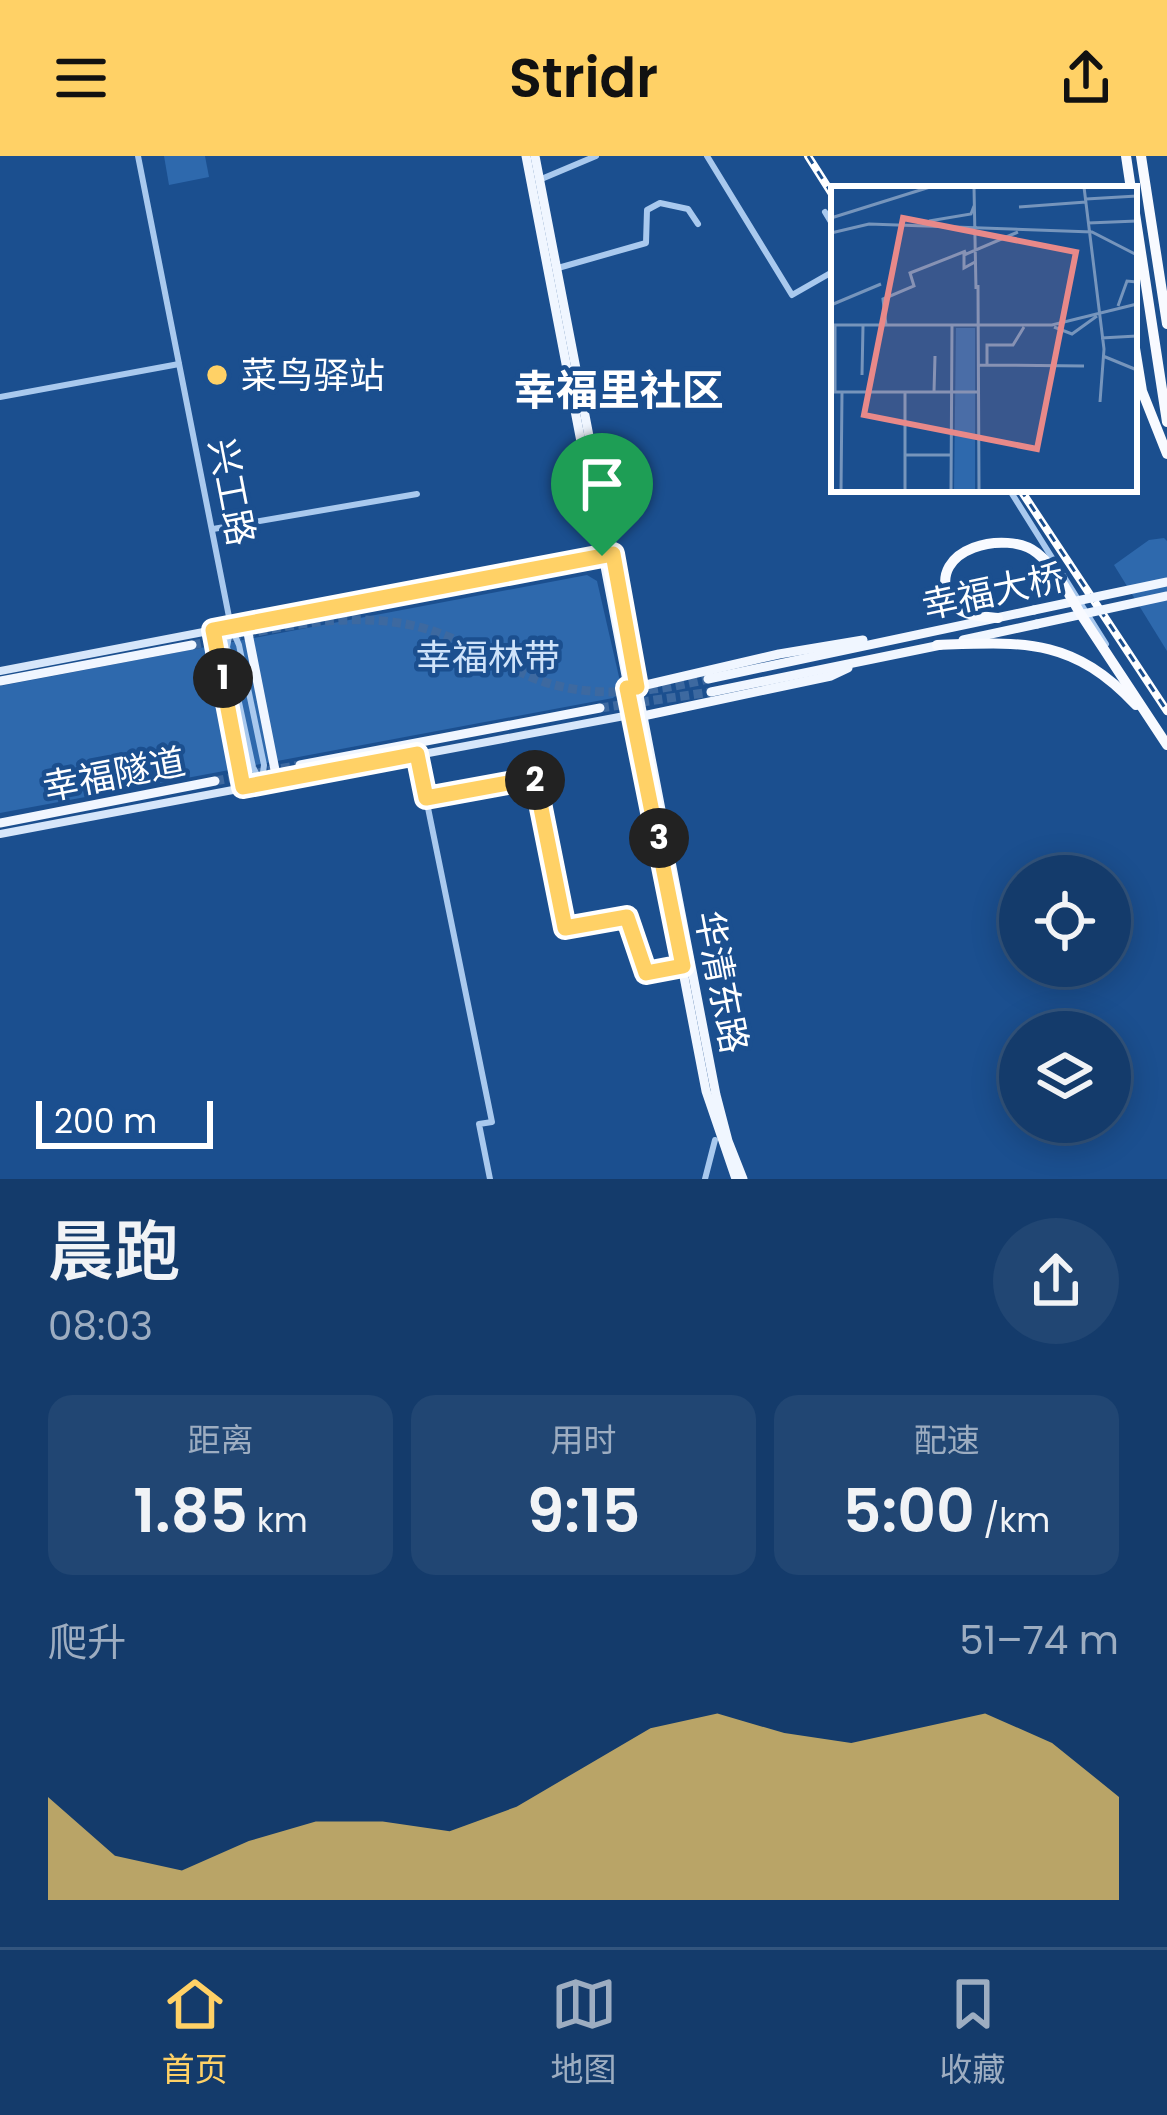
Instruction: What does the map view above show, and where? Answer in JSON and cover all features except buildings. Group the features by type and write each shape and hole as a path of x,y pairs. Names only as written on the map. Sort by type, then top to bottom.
{"highway":[{"path":"1126,156 1131,186"},
{"path":"1142,156 1167,324"},
{"path":"1137,228 1167,422"},
{"path":"1154,235 1167,264"},
{"path":"1137,360 1142,391 1167,454"},
{"path":"998,618 966,613 954,605 947,585 953,560 962,552 989,544 1028,547 1053,571 1167,745"},
{"path":"937,645 1021,644 1058,650 1102,671 1151,721"}],"main road":[{"name":"华清东路","path":"530,156 559,268 607,555"},
{"name":"华清东路","path":"530,156 632,688 723,1125 740,1179"},
{"path":"0,671 607,555"},
{"name":"幸福大桥","path":"708,679 1167,582"},
{"name":"幸福大桥","path":"832,671 1167,596"},
{"path":"246,623 277,780"},
{"path":"213,630 243,787"},
{"path":"632,688 759,658 923,634"},
{"path":"0,682 192,645"},
{"path":"0,834 638,715 832,671"},
{"path":"711,692 832,671"},
{"path":"300,765 599,709"},
{"name":"华清东路","path":"638,715 700,1060 716,1129 740,1179"},
{"name":"幸福隧道","path":"0,823 215,781"},
{"path":"700,1060 705,1106 716,1140 740,1179"}],"street":[{"name":"兴工路","path":"138,156 231,627 227,647 253,767 261,783"},
{"path":"539,180 596,156"},
{"path":"707,156 791,295 831,273"},
{"path":"559,268 646,243 647,210 661,203 688,209 698,224"},
{"path":"825,212 831,221"},
{"path":"0,397 179,364"},
{"path":"1011,492 1114,657"},
{"path":"213,529 417,494"},
{"path":"417,754 492,1122 478,1124 490,1179"},
{"path":"426,798 535,778 565,928 627,917 646,973 683,966"},
{"path":"705,1179 716,1140"}],"green space":[{"path":"164,156 205,156 209,177 169,185"},
{"path":"1164,538 1167,651 1114,565 1149,540"},
{"name":"幸福林带","path":"587,575 597,581 622,690 613,698 0,813 0,686"}],"tunnel":[{"path":"192,645 305,624 362,620 434,631 536,679 578,690 644,690 708,679"},
{"path":"600,708 711,692"},
{"path":"215,781 300,765"}],"railway":[{"path":"808,156 831,192"},
{"path":"1022,492 1167,711"}],"place":[{"name":"菜鸟驿站","path":"217,375"}],"district":[{"name":"幸福里社区","path":"619,390"}],"route":[{"path":"613,554 637,687 627,688 683,966 646,973 632,920 627,917 565,928 535,778 426,798 417,754 243,787 213,630 602,556 613,554"}]}
